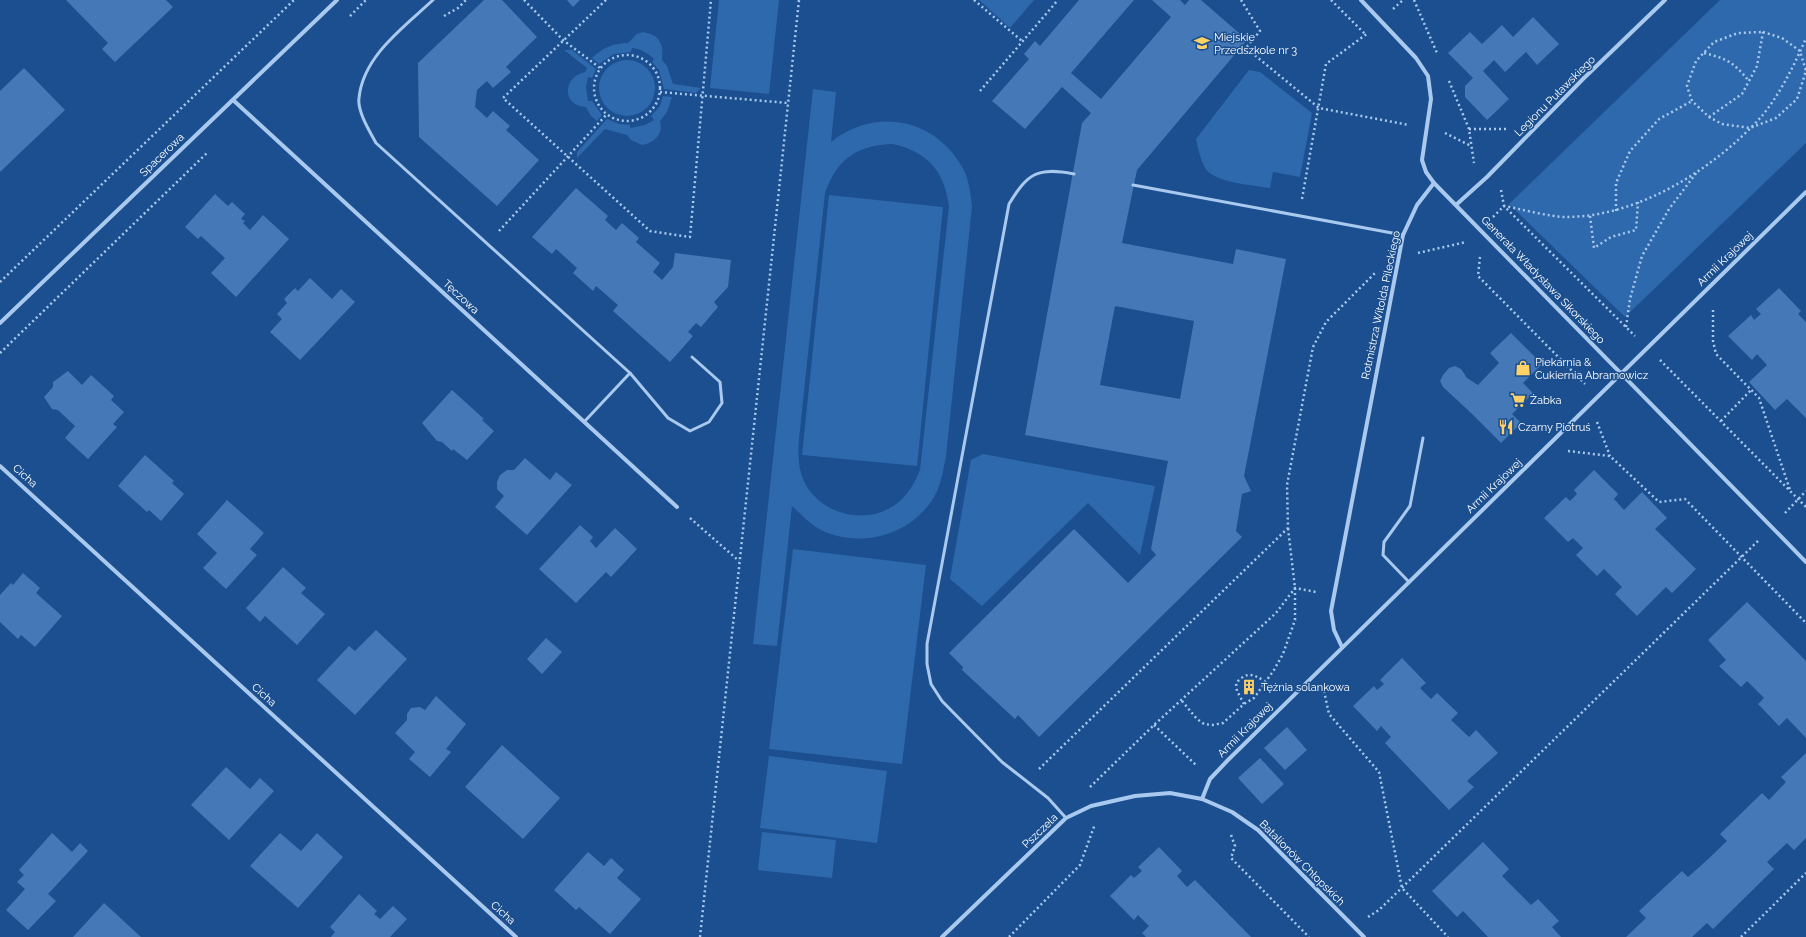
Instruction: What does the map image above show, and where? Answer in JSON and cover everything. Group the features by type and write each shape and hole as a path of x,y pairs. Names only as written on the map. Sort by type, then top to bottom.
{"street":[{"name":"Spacerowa","path":"0,323 337,0"},
{"path":"1361,0 1416,58 1428,76 1431,99 1428,128 1422,160 1426,172 1434,183"},
{"name":"Legionu Puławskiego","path":"1457,204 1665,0"},
{"name":"Tęczowa","path":"233,100 677,507"},
{"name":"Generała Władysława Sikorskiego","path":"1434,183 1482,229 1806,562"},
{"name":"Rotmistrza Witolda Pileckiego","path":"1342,646 1334,630 1331,611 1403,235 1417,205 1434,183"},
{"name":"Armii Krajowej","path":"1202,799 1210,779 1320,668 1546,449 1806,192"},
{"name":"Cicha","path":"0,466 516,937"},
{"name":"Pszczela","path":"942,937 1066,818 1091,806 1135,796 1170,793 1202,799"},
{"name":"Batalionów Chłopskich","path":"1202,799 1232,812 1258,830 1364,937"}],"lane":[{"path":"432,0 380,51 365,75 358,99 366,127 376,142 630,373 668,418 690,432 709,422 722,403 720,382 692,357"},
{"path":"1066,818 1048,798 1002,762 942,701 931,684 927,664 927,644 1009,204 1021,184 1037,173 1059,171 1074,174"},
{"path":"1133,185 1403,235"},
{"path":"584,422 630,373"},
{"path":"1409,582 1383,554 1384,542 1410,506 1423,438"}],"path":[{"path":"0,282 294,0"},
{"path":"345,21 366,0"},
{"path":"439,19 458,8 466,0"},
{"path":"524,0 563,40 600,68"},
{"path":"606,0 503,98 650,231 690,237 712,0"},
{"path":"700,937 799,0"},
{"path":"974,0 1022,41"},
{"path":"980,91 1058,0"},
{"path":"1241,0 1260,31 1246,48 1319,108 1428,128 1448,134 1472,146"},
{"path":"1331,0 1366,35"},
{"path":"1300,215 1326,64 1366,35 1403,0"},
{"path":"1709,117 1742,94 1757,66 1763,32"},
{"path":"1763,32 1782,38 1800,51 1806,71 1797,99 1776,118 1750,128 1722,124 1709,117 1692,101 1687,86 1696,61 1714,42 1738,33 1763,32"},
{"path":"1504,206 1565,217 1590,216 1616,211 1672,188 1719,156 1762,116 1794,67 1806,38"},
{"path":"1704,53 1720,57 1735,64 1749,81"},
{"path":"629,55 640,58 656,71 660,92 657,102 652,110 635,120 625,121 616,119 607,114 600,107 595,93 596,78 600,68 608,61 618,56 629,55"},
{"path":"660,92 703,97 788,103"},
{"path":"1616,211 1616,183 1630,151 1659,119 1692,101"},
{"path":"488,244 607,114"},
{"path":"1469,130 1509,129 1504,134"},
{"path":"0,353 214,146"},
{"path":"1479,158 1474,163 1502,190 1504,206 1806,507"},
{"path":"1626,327 1630,299 1642,256 1669,210 1698,171"},
{"path":"1590,216 1594,248 1611,237 1636,230 1638,202"},
{"path":"1182,701 1197,719 1204,724 1212,725 1223,723 1244,704 1254,698 1261,690 1265,681 1284,654 1295,620 1295,588 1288,528 1287,485 1313,347 1326,322 1381,267 1399,258 1468,242 1504,206"},
{"path":"1480,255 1478,276 1599,397"},
{"path":"1714,304 1712,341 1716,354 1759,398 1791,492"},
{"path":"1721,421 1751,390"},
{"path":"1590,405 1610,456 1659,502 1685,499 1806,623"},
{"path":"1546,449 1610,456"},
{"path":"1353,926 1379,910 1402,888 1772,527 1806,491"},
{"path":"677,507 739,561"},
{"path":"1027,781 1288,528"},
{"path":"1295,588 1334,595"},
{"path":"1009,937 1080,865 1095,826 1087,790 1154,725 1182,701 1276,613 1295,588"},
{"path":"1320,668 1329,714 1379,772 1402,888 1448,937"},
{"path":"1244,704 1237,691 1236,683 1244,675 1253,675 1265,681"},
{"path":"1154,725 1210,779"},
{"path":"1095,826 1102,824"},
{"path":"1225,832 1231,835 1235,846 1231,858 1309,937"},
{"path":"1741,937 1806,873"}],"shaded area":[{"path":"719,0 779,0 769,94 710,88"},
{"path":"979,0 1034,0 1010,28"},
{"path":"1720,0 1806,0 1806,143 1625,317 1509,204"},
{"path":"643,32 653,35 660,41 662,60 667,66 673,84 701,88 696,93 664,89 659,70 652,62 654,59 647,53 638,49 632,48 631,52 614,54 599,64 592,58 600,51 608,47 628,43 637,34"},
{"path":"564,50 572,50 596,69 592,78 588,77 586,87 588,101 592,101 602,115 597,121 591,116 586,107 572,102 569,97 569,85 572,79 585,72 587,68"},
{"path":"621,60 633,60 643,64 651,72 655,82 655,94 651,104 643,112 633,116 621,116 611,112 603,104 599,94 599,82 603,72 611,64"},
{"path":"1249,70 1260,72 1312,113 1300,177 1273,172 1270,188 1223,180 1208,172 1200,156 1196,139"},
{"path":"813,89 836,92 831,142 848,131 865,124 883,122 901,123 918,128 934,136 949,149 966,174 972,206 946,456 940,484 933,499 912,521 900,529 886,534 872,538 857,539 828,533 813,525 792,506 777,646 753,644","holes":["893,144 916,152 932,165 943,183 949,206 920,470 907,493 894,506 875,514 849,514 824,504 814,496 806,485 801,473 798,452 825,193 836,171 850,156 869,147 880,145"]},
{"path":"663,96 672,97 667,112 660,121 661,130 654,140 642,145 631,140 627,135 605,129 577,158 577,152 607,119 619,124 630,125 630,128 645,125 654,120 651,116 660,106"},
{"path":"829,195 943,207 917,466 802,455"},
{"path":"983,454 1155,486 1140,555 1088,503 982,606 950,579 971,460"},
{"path":"793,549 926,565 902,764 769,749"},
{"path":"769,756 887,771 877,843 760,828"},
{"path":"762,832 836,840 832,878 758,870"}],"building":[{"path":"66,0 166,0 173,7 115,62 102,49 108,43"},
{"path":"484,0 502,0 537,37 506,67 511,72 493,88 487,81 477,90 475,107 487,118 493,111 510,126 506,130 539,160 497,206 419,137 418,63"},
{"path":"567,0 580,0 573,7"},
{"path":"1079,0 1134,0 1071,73 1101,99 1171,17 1152,0 1180,0 1185,5 1189,0 1201,0 1247,40 1137,170 1122,243 1233,264 1236,249 1286,259 1244,476 1251,491 1242,494 1236,531 1242,537 1039,737 1018,715 1015,719 962,670 963,667 949,653 1074,529 1128,583 1156,555 1151,549 1168,461 1025,435 1082,123 1091,113 1062,87 1025,129 992,101 1029,59 1024,54 1035,41 1040,46","holes":["1115,306 1194,321 1180,399 1100,385"]},
{"path":"1533,17 1559,44 1537,65 1526,52 1505,72 1494,60 1483,71 1509,99 1487,120 1465,97 1465,86 1473,78 1448,53 1470,32 1482,44 1502,25 1513,37"},
{"path":"24,68 65,110 0,172 0,91"},
{"path":"576,188 608,216 605,220 616,230 622,223 639,238 636,242 660,263 653,272 662,280 673,267 675,253 731,260 728,287 714,302 718,307 701,327 696,323 688,332 693,336 670,362 613,311 618,305 596,286 593,291 573,273 577,268 556,249 552,254 532,237"},
{"path":"215,194 228,206 232,202 245,214 241,219 245,221 243,223 250,230 263,215 289,239 236,297 211,273 225,258 201,236 198,239 185,227"},
{"path":"310,278 332,299 341,289 355,302 300,360 270,332 282,319 277,314 287,303 284,299 295,288 298,291"},
{"path":"1779,288 1801,311 1798,314 1806,322 1806,418 1787,399 1775,410 1749,382 1767,365 1757,354 1752,360 1728,336 1751,315 1754,320 1761,314 1756,309"},
{"path":"1511,333 1542,364 1523,383 1533,393 1512,414 1521,423 1501,443 1443,387 1440,381 1449,368 1455,366 1461,369 1467,378 1478,385 1499,363 1490,353"},
{"path":"68,371 82,385 91,375 114,396 111,400 124,412 113,424 117,427 88,459 65,438 75,426 58,410 52,409 44,397 53,387 53,382"},
{"path":"452,390 484,419 482,420 494,431 467,460 453,449 452,451 442,442 437,441 422,423"},
{"path":"145,455 174,481 172,483 184,494 161,521 149,510 147,512 118,486"},
{"path":"525,458 550,480 556,472 572,485 527,535 495,507 504,496 497,489 497,482 500,475 507,470 514,470"},
{"path":"1594,470 1618,494 1614,499 1624,510 1642,492 1667,518 1655,529 1696,569 1672,593 1666,587 1637,616 1615,594 1622,587 1604,569 1597,576 1576,555 1583,548 1573,538 1568,542 1544,518 1566,497 1570,501 1577,494 1574,490"},
{"path":"227,500 264,533 250,549 257,555 226,589 203,568 217,553 197,534"},
{"path":"580,525 593,537 590,541 596,548 615,528 637,549 611,577 606,572 576,603 539,569"},
{"path":"283,567 306,588 301,593 325,614 297,645 265,616 260,622 246,608"},
{"path":"23,573 40,588 36,593 62,616 35,647 21,635 18,639 0,622 0,595 11,583 13,585"},
{"path":"1747,602 1806,661 1806,738 1787,718 1779,726 1758,704 1764,698 1747,681 1741,687 1719,666 1726,660 1708,640"},
{"path":"376,630 407,659 355,715 317,680 349,646 355,651"},
{"path":"546,638 562,652 542,674 527,659"},
{"path":"1402,658 1426,683 1420,688 1431,699 1437,693 1458,713 1451,720 1469,737 1476,730 1498,753 1467,781 1474,787 1449,810 1385,743 1391,737 1381,726 1377,731 1353,706 1374,686 1377,690 1384,684 1380,680"},
{"name":"Tężnia solankowa","path":"1250,680 1255,684 1255,691 1248,694 1243,690 1244,683"},
{"path":"436,696 466,724 446,749 451,752 430,777 409,759 415,752 395,733 407,720 407,714 411,708 420,707 425,710"},
{"path":"1287,727 1307,750 1285,770 1264,748"},
{"path":"502,745 560,798 523,839 465,787"},
{"path":"1806,753 1806,838 1794,850 1787,843 1767,862 1774,869 1713,929 1707,923 1692,937 1626,937 1646,918 1639,911 1682,871 1688,877 1706,861 1727,841 1720,834 1762,793 1769,800 1786,782 1781,777"},
{"path":"1260,758 1284,784 1262,804 1238,778"},
{"path":"226,767 250,789 260,778 274,791 229,840 191,805"},
{"path":"52,833 72,852 80,843 88,851 48,894 56,901 28,930 6,910 25,889 17,882 24,875 19,870"},
{"path":"280,833 301,851 317,833 343,857 298,908 250,866"},
{"path":"1483,842 1509,869 1502,876 1531,905 1538,899 1559,921 1552,927 1561,937 1488,937 1463,911 1457,917 1432,891"},
{"path":"1159,847 1182,871 1177,876 1187,887 1195,880 1251,937 1146,937 1142,933 1149,926 1138,915 1134,920 1110,896 1131,875 1134,878 1142,871 1138,867"},
{"path":"588,852 604,866 611,858 624,870 617,878 641,899 610,934 579,907 576,910 554,890"},
{"path":"359,894 377,911 374,914 380,919 393,906 407,919 390,937 331,937 335,932 330,927"},
{"path":"104,903 141,937 73,937"}],"place":[{"name":"Miejskie Przedszkole nr 3","path":"1202,43"},
{"name":"Piekarnia & Cukiernia Abramowicz","path":"1523,368"},
{"name":"Żabka","path":"1518,400"},
{"name":"Czarny Piotruś","path":"1506,427"},
{"name":"Tężnia solankowa","path":"1249,687"}]}
